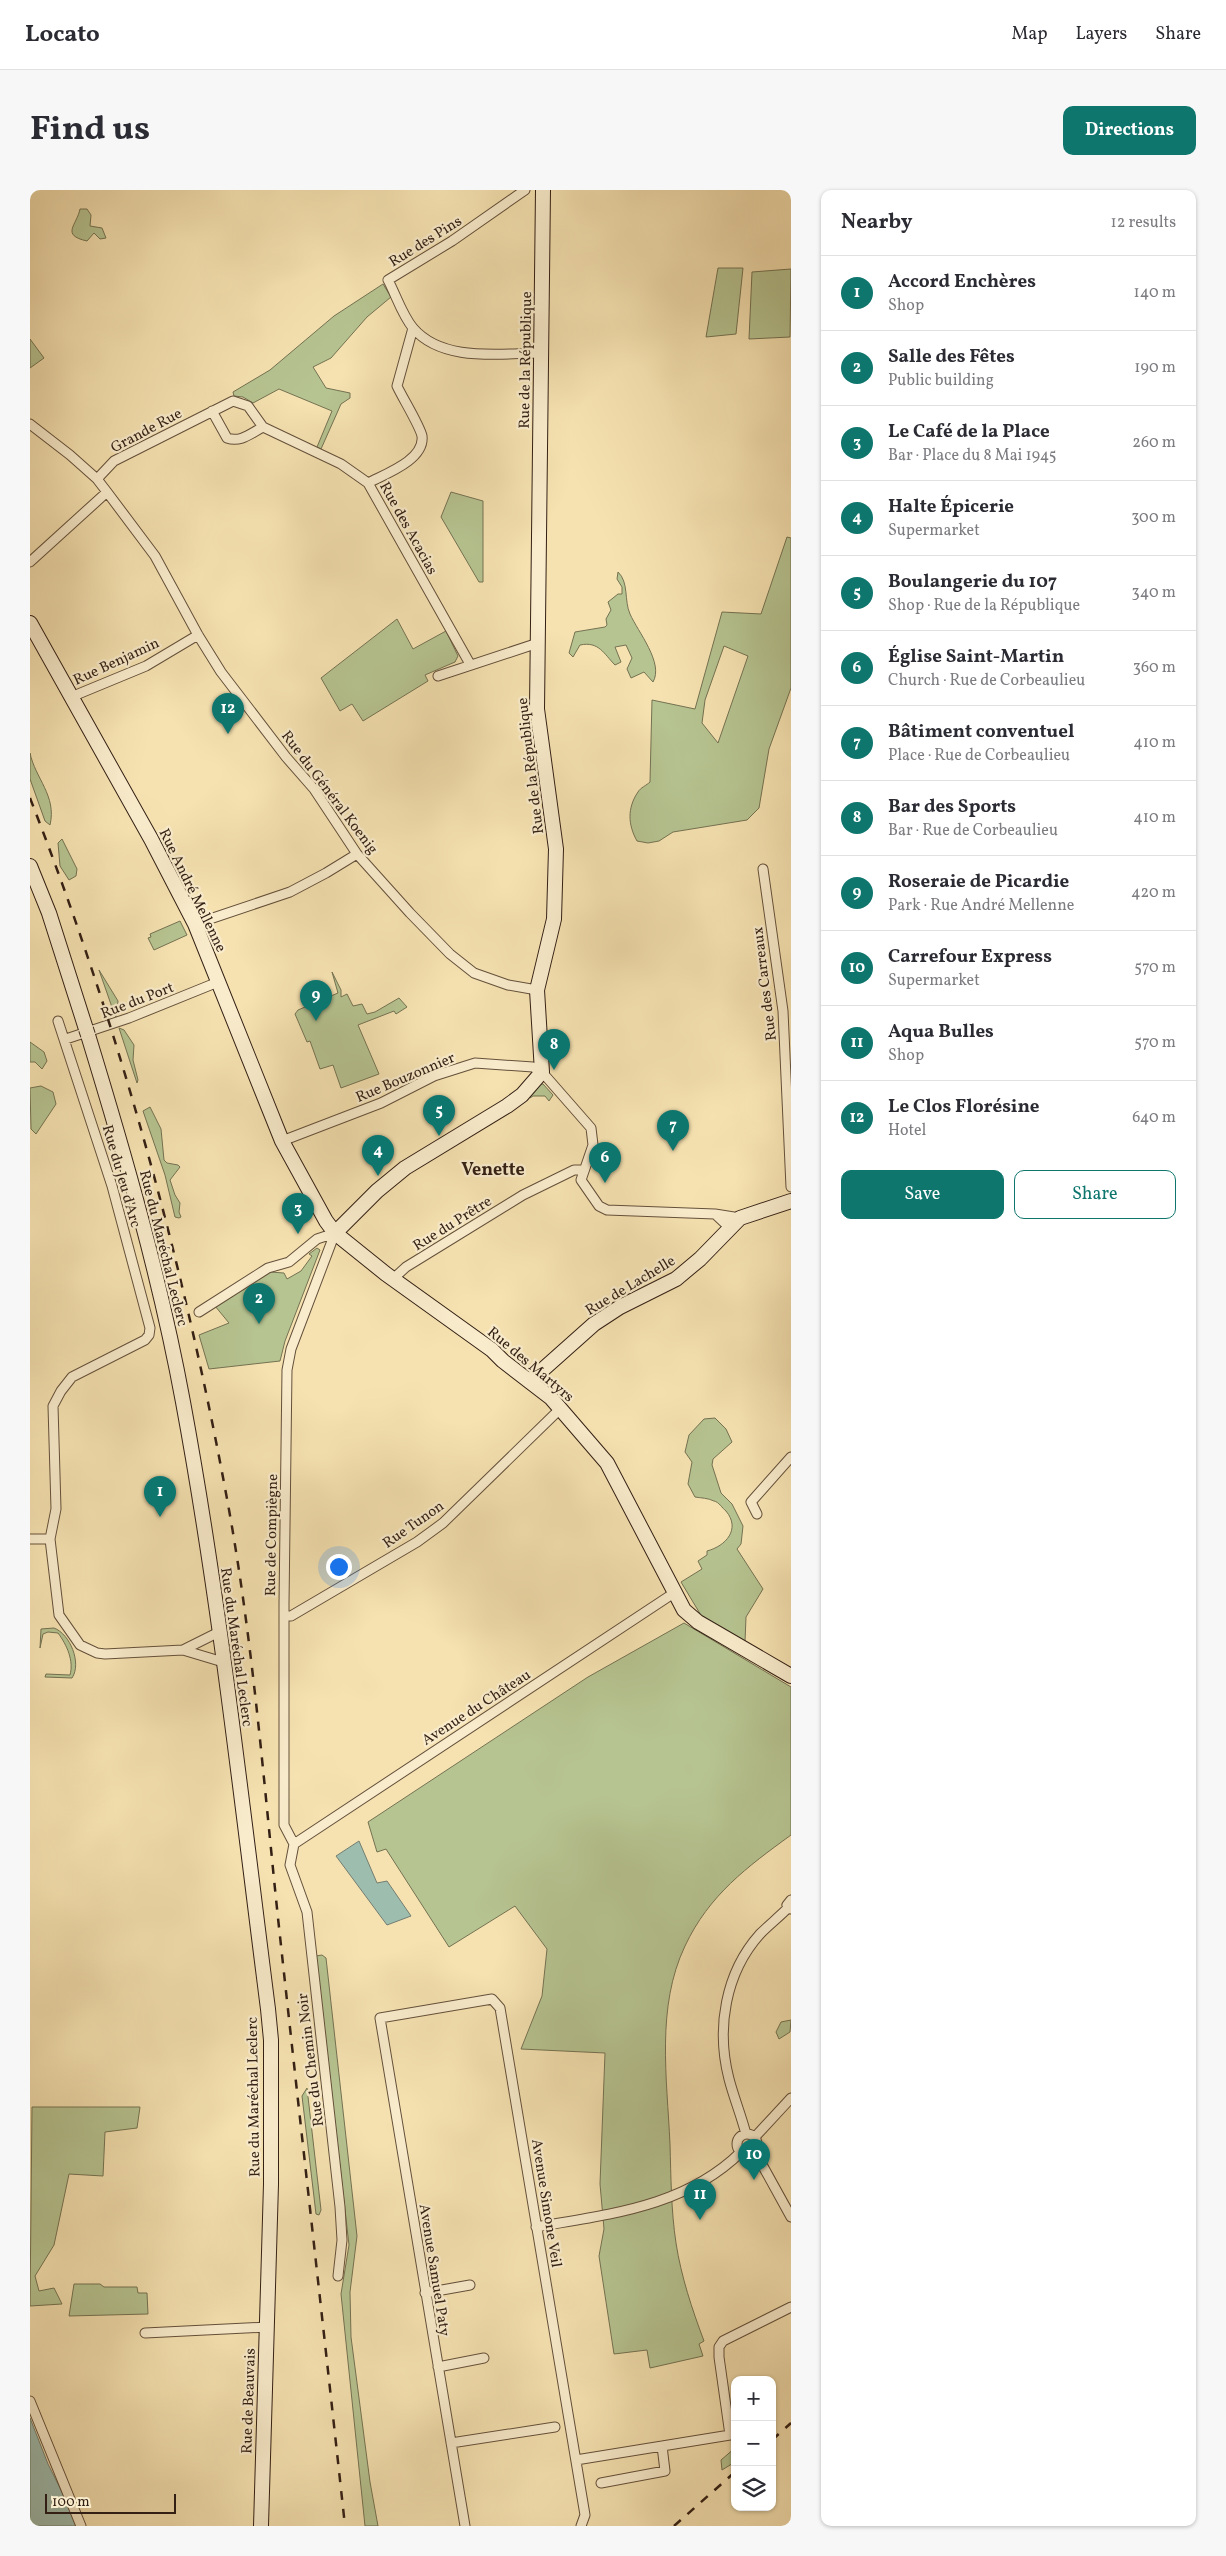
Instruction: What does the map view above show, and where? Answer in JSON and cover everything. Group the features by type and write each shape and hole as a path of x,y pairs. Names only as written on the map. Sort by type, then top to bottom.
{"street":[{"name":"Rue des Pins","path":"413,328 388,280 452,241 525,190"},
{"name":"Rue de la République","path":"542,1072 537,990 554,919 556,849 538,716 543,190"},
{"path":"368,483 414,457 421,445 422,435 397,386 413,328 440,347 457,352 542,353"},
{"name":"Grande Rue","path":"97,479 114,461 233,401 241,402 248,406 263,427"},
{"path":"212,411 227,438 234,441 240,440 263,427"},
{"name":"Rue du Général Koenig","path":"30,424 70,455 97,479 107,492 155,556 198,635 263,727 314,789 357,854 410,913 465,967 474,973 508,985 537,990"},
{"name":"Rue des Acacias","path":"263,427 341,464 368,483 470,664"},
{"path":"30,562 107,492"},
{"name":"Rue André Mellenne","path":"30,623 195,924 282,1141 304,1184 335,1233"},
{"name":"Rue Benjamin","path":"71,697 146,666 198,635"},
{"path":"438,676 538,643"},
{"path":"195,924 290,892 357,854"},
{"name":"Rue du Maréchal Leclerc","path":"30,866 49,913 132,1183 170,1339 197,1479 223,1662 271,2040 268,2276"},
{"name":"Rue des Carreaux","path":"763,869 783,1011 791,1187"},
{"name":"Rue du Port","path":"66,1039 129,1018 218,982"},
{"name":"Rue du Jeu d'Arc","path":"50,1539 56,1509 53,1406 61,1390 72,1377 144,1340 149,1335 150,1328 112,1186 66,1039 58,1021"},
{"name":"Rue Bouzonnier","path":"282,1141 381,1103 434,1076 475,1063 533,1067 542,1072"},
{"path":"199,1312 268,1268 289,1262 318,1239 335,1233 377,1191 404,1168 507,1106 542,1072 592,1128 593,1145 581,1180 599,1206 608,1210 715,1214 742,1217 791,1201"},
{"name":"Rue du Prêtre","path":"393,1279 406,1267 532,1190 574,1170 583,1170"},
{"path":"715,1214 731,1229"},
{"name":"Rue de Lachelle","path":"530,1381 594,1324 620,1307 676,1279 700,1259 742,1217"},
{"name":"Rue des Martyrs","path":"335,1233 393,1279 492,1350 561,1408 607,1463 684,1610 698,1622 791,1676"},
{"name":"Rue de Compiègne","path":"294,1844 284,1825 287,1370 291,1349 335,1233"},
{"name":"Rue Tunon","path":"284,1616 291,1616 417,1542 443,1522 561,1408"},
{"path":"757,1514 751,1502 791,1457"},
{"path":"30,1539 50,1539 59,1615 80,1645 97,1653 105,1654 183,1650 223,1662"},
{"name":"Avenue du Château","path":"294,1844 674,1592"},
{"path":"183,1650 219,1632"},
{"path":"198,1642 200,1655"},
{"name":"Rue du Chemin Noir","path":"294,1844 290,1854 290,1865 307,1912 340,2207 342,2240 338,2276"},
{"path":"790,1906 759,1936 745,1956 734,1977 724,2010 724,2054 729,2079 750,2136 756,2142 754,2150 791,2218"},
{"name":"Avenue Simone Veil","path":"380,2018 477,2000 492,1999 500,2008 585,2516 581,2526"},
{"name":"Avenue Samuel Paty","path":"380,2018 465,2526"},
{"path":"741,2152 737,2142 740,2137 750,2136 791,2098"},
{"path":"536,2227 634,2210 670,2198 716,2175 741,2152 751,2153 754,2150"},
{"name":"Rue de Beauvais","path":"261,2526 268,2276"},
{"path":"425,2294 470,2285"},
{"path":"576,2460 730,2434 718,2357 719,2347 723,2341 791,2307"},
{"path":"145,2334 266,2327"},
{"path":"438,2367 484,2358"},
{"path":"30,2401 81,2526"},
{"path":"451,2442 555,2427"},
{"path":"602,2482 665,2471 662,2446"}],"green space":[{"path":"80,209 87,209 91,215 90,226 102,228 106,238 100,239 94,233 87,241 74,236 72,229"},
{"path":"718,268 743,268 736,334 706,337"},
{"path":"791,269 790,337 749,339 752,272"},
{"path":"383,284 391,297 367,317 331,358 313,367 326,388 350,393 350,398 341,404 321,449 317,447 332,411 279,389 253,403 243,397 234,396 233,392 270,370 334,316"},
{"path":"30,339 44,358 30,368"},
{"path":"451,492 483,501 483,582 479,582 441,517"},
{"path":"787,537 791,538 791,688 769,749 759,808 747,820 673,832 659,841 648,843 637,841 630,823 630,810 634,798 639,791 650,782 652,700 695,709 722,612 761,614","holes":["724,646 748,656 718,743 702,723 705,700"]},
{"path":"618,572 624,581 630,614 653,657 655,674 653,682 644,672 631,678 627,669 632,658 626,645 615,647 621,662 615,665 600,649 592,645 580,645 573,657 569,653 575,632 605,627 607,625 606,619 611,610 608,602 618,594 622,594 622,587 617,579"},
{"path":"397,619 413,649 446,631 458,656 455,662 425,675 428,681 363,721 352,704 340,711 321,678"},
{"path":"30,753 51,805 50,825 45,821 30,779"},
{"path":"62,839 77,869 76,876 69,880 60,866 58,843"},
{"path":"180,921 187,935 154,950 148,938 151,937 150,934"},
{"path":"99,970 118,1001 116,1017 114,1013"},
{"path":"332,972 341,990 341,997 347,994 353,1006 362,1004 367,1014 375,1012 399,998 407,1007 396,1014 394,1011 358,1025 379,1074 341,1088 333,1065 320,1069 310,1041 307,1042 295,1014 298,1010 338,993"},
{"path":"119,1028 124,1030 134,1045 133,1060 137,1083"},
{"path":"30,1042 44,1052 47,1061 42,1069 35,1062 30,1062"},
{"path":"539,1084 543,1084 553,1095 549,1101 545,1096 533,1096 530,1098 529,1096"},
{"path":"41,1086 53,1092 56,1104 36,1134 31,1129 30,1088"},
{"path":"150,1107 161,1129 164,1160 167,1163 180,1167 170,1180 180,1203 179,1212 181,1217 179,1218 175,1217 165,1175 143,1111"},
{"path":"317,1248 320,1250 285,1341 280,1361 209,1369 199,1335 229,1323 215,1306 209,1307 270,1272 284,1273 287,1279 301,1271 312,1256 309,1254"},
{"path":"715,1418 726,1429 732,1442 713,1459 712,1465 721,1493 732,1504 743,1526 741,1544 737,1549 763,1589 746,1617 745,1642 702,1617 681,1582 702,1569 698,1561 707,1555 707,1551 714,1549 725,1541 732,1530 732,1524 726,1511 716,1502 695,1497 688,1484 692,1462 685,1452 689,1435 704,1419"},
{"path":"684,1623 791,1687 791,1835 744,1871 717,1897 695,1928 685,1946 676,1969 670,1993 666,2043 671,2194 678,2255 691,2305 704,2341 699,2344 703,2356 650,2368 647,2350 614,2354 599,2256 604,2229 600,2184 605,2053 521,2049 542,1996 547,1949 515,1906 449,1947 386,1849 377,1852 368,1822 588,1677"},
{"path":"54,1628 65,1636 73,1650 76,1665 72,1678 45,1677 46,1674 70,1675 71,1670 69,1653 58,1633 48,1632 43,1634 40,1648 41,1629"},
{"path":"322,1955 326,1958 357,2236 350,2292 351,2337 370,2482 378,2526 365,2526 341,2294 349,2245 316,1956"},
{"path":"791,2020 790,2032 779,2039 776,2032 781,2022"},
{"path":"307,2088 321,2210 319,2215 316,2214 302,2096"},
{"path":"32,2107 140,2107 137,2128 105,2132 103,2176 69,2174 54,2245 35,2276 39,2291 54,2288 62,2304 30,2306"},
{"path":"74,2284 100,2284 104,2287 137,2287 138,2293 147,2293 148,2314 69,2316"},
{"path":"731,2451 731,2464 722,2470 721,2460"}],"shaded area":[{"path":"359,1841 377,1883 387,1881 411,1916 387,1925 336,1856"},
{"path":"30,2418 48,2464 79,2526 30,2526"}],"railway":[{"path":"30,798 62,882 91,967 144,1138 188,1312 225,1488 250,1649 345,2526"},
{"path":"776,2436 791,2423"},
{"path":"674,2526 731,2476"}],"place":[{"name":"Le Clos Florésine","path":"228,734"},
{"name":"Roseraie de Picardie","path":"316,1021"},
{"name":"Bar des Sports","path":"554,1070"},
{"name":"Boulangerie du 107","path":"439,1136"},
{"name":"Bâtiment conventuel","path":"673,1151"},
{"name":"Halte Épicerie","path":"378,1176"},
{"name":"Église Saint-Martin","path":"605,1183"},
{"name":"Le Café de la Place","path":"298,1234"},
{"name":"Salle des Fêtes","path":"259,1324"},
{"name":"Accord Enchères","path":"160,1517"},
{"name":"Carrefour Express","path":"754,2180"},
{"name":"Aqua Bulles","path":"700,2220"}],"district":[{"name":"Venette","path":"493,1169"}]}
